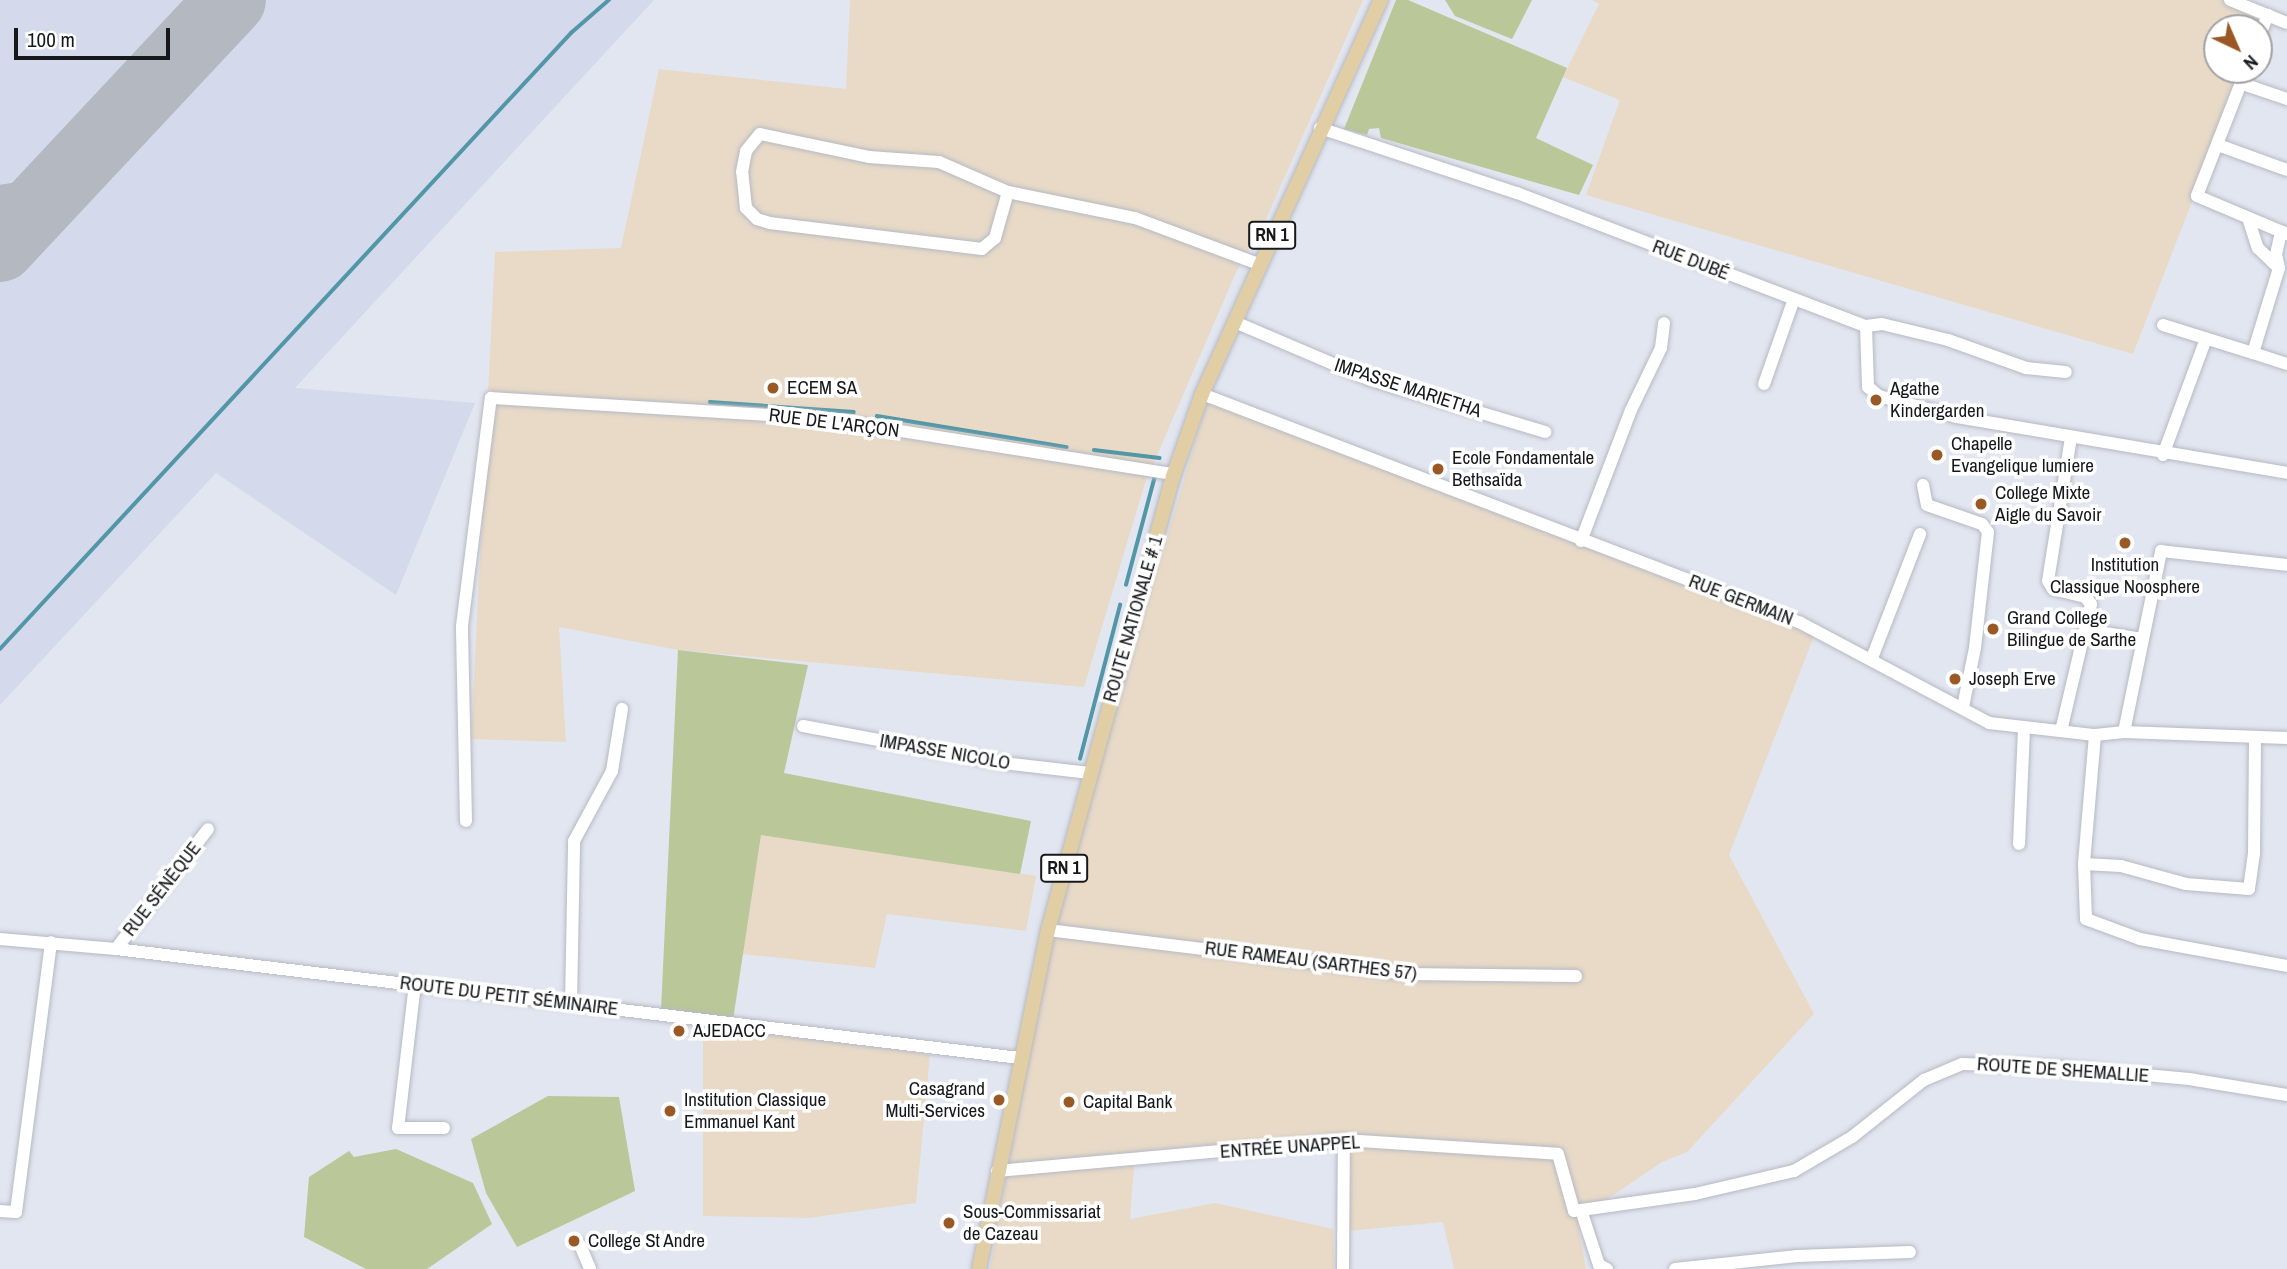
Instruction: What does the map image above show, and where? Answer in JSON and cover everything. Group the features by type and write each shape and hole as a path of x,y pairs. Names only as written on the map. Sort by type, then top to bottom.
{"main road":[{"name":"ROUTE NATIONALE # 1","path":"979,1269 1018,1058 1048,930 1088,774 1174,474 1202,394 1320,128 1381,0"}],"street":[{"path":"2230,0 2265,14"},
{"path":"2241,84 2197,196 2284,233 2276,254 2279,268 2253,354"},
{"path":"2244,84 2287,99"},
{"name":"RUE DUBÉ","path":"1320,128 1517,193 1866,326 1882,324 1937,337 2026,369 2066,372"},
{"path":"1008,192 995,238 982,249 816,231 757,219 746,208 742,172 751,141 760,134 777,134 869,157 939,162 1008,192 1135,218 1259,264"},
{"path":"2218,145 2287,170"},
{"path":"2248,218 2258,248 2279,268"},
{"path":"1765,384 1794,299"},
{"name":"IMPASSE MARIETHA","path":"1235,322 1371,380 1545,432"},
{"path":"1581,541 1631,410 1661,348 1664,323"},
{"path":"2163,325 2287,363"},
{"path":"1866,326 1872,392 1956,417 2163,455 2287,473"},
{"path":"2163,455 2206,338"},
{"name":"RUE GERMAIN","path":"1202,394 1581,541 1754,604 1872,658 1989,723 2095,735 2124,732 2287,738"},
{"name":"RUE DE L'ARÇON","path":"466,821 462,626 491,398 819,418 1174,474"},
{"path":"2062,732 2091,604 2085,597 2053,589 2049,581 2071,437"},
{"path":"1923,485 1927,505 1982,524 1988,532 1975,648 1963,707"},
{"path":"1872,658 1920,534"},
{"path":"2124,732 2161,551 2287,565"},
{"path":"2086,630 2142,639"},
{"path":"571,1003 574,841 612,771 622,709"},
{"name":"IMPASSE NICOLO","path":"803,726 1003,763 1088,774"},
{"path":"2019,844 2024,729"},
{"path":"2095,735 2084,864 2085,919 2140,939 2287,966"},
{"path":"2084,864 2121,866 2186,884 2249,889 2254,853 2255,737"},
{"name":"RUE SÉNÈQUE","path":"116,948 208,829"},
{"name":"RUE RAMEAU (SARTHES 57)","path":"1048,930 1405,974 1576,976"},
{"name":"ROUTE DU PETIT SÉMINAIRE","path":"0,939 116,948 1018,1058"},
{"path":"0,1211 16,1212 51,942"},
{"path":"415,984 398,1128 444,1128"},
{"name":"ROUTE DE SHEMALLIE","path":"1577,1210 1695,1195 1794,1171 1852,1137 1924,1080 1962,1064 2073,1068 2189,1079 2287,1095"},
{"path":"1343,1269 1344,1140"},
{"name":"ENTRÉE UNAPPEL","path":"998,1171 1344,1140 1558,1154 1599,1265 1607,1269"},
{"path":"580,1245 590,1269"},
{"path":"1675,1269 1797,1256 1910,1252"}],"shaded area":[{"path":"0,0 654,0 295,388 475,403 396,595 216,473 0,705"},
{"path":"850,0 1363,0 1266,219 1237,270 1145,483 1084,687 678,650 559,627 566,742 471,739 495,252 621,248 659,69 846,89"},
{"path":"1592,0 2221,0 2256,14 2203,14 2203,84 2238,84 2133,354 1586,195 1620,100 1563,77 1599,4"},
{"path":"1207,401 1814,636 1729,855 1814,1014 1687,1152 1662,1162 1600,1204 1578,1225 1586,1269 1454,1269 1443,1222 1348,1231 1349,1133 1139,1151 1134,1167 1130,1219 1215,1203 1333,1229 1334,1269 990,1269 1048,944"},
{"path":"761,835 1036,876 1026,931 887,914 875,968 742,954"},
{"path":"703,1015 930,1055 916,1203 809,1218 703,1216"}],"green space":[{"path":"1396,0 1408,0 1567,68 1536,138 1593,165 1579,195 1381,138 1379,128 1369,129 1367,135 1344,129"},
{"path":"1445,0 1532,0 1512,39 1455,16"},
{"path":"678,650 808,665 784,773 1031,821 1020,874 761,835 733,1020 661,1010"},
{"path":"548,1096 619,1097 635,1191 517,1247 486,1193 471,1139"},
{"path":"396,1149 473,1183 492,1224 427,1269 366,1269 304,1237 309,1177 349,1151 354,1157"}],"waterway":[{"path":"0,649 571,33 609,0"},
{"path":"710,402 854,412"},
{"path":"877,416 1066,447"},
{"path":"1094,450 1160,458"},
{"path":"1126,585 1155,476"},
{"path":"1080,759 1120,605"}],"taxiway":[{"path":"0,199 32,194 67,176"}],"runway":[{"path":"0,247 231,0"}],"place":[{"name":"ECEM SA","path":"773,388"},
{"name":"Agathe Kindergarden","path":"1876,400"},
{"name":"Chapelle Evangelique lumiere","path":"1937,455"},
{"name":"Ecole Fondamentale Bethsaïda","path":"1438,469"},
{"name":"College Mixte Aigle du Savoir","path":"1981,504"},
{"name":"Institution Classique Noosphere","path":"2125,543"},
{"name":"Grand College Bilingue de Sarthe","path":"1993,629"},
{"name":"Joseph Erve","path":"1955,679"},
{"name":"AJEDACC","path":"679,1031"},
{"name":"Casagrand Multi-Services","path":"999,1100"},
{"name":"Capital Bank","path":"1069,1102"},
{"name":"Institution Classique Emmanuel Kant","path":"670,1111"},
{"name":"Sous-Commissariat de Cazeau","path":"949,1223"},
{"name":"College St Andre","path":"574,1241"}]}
